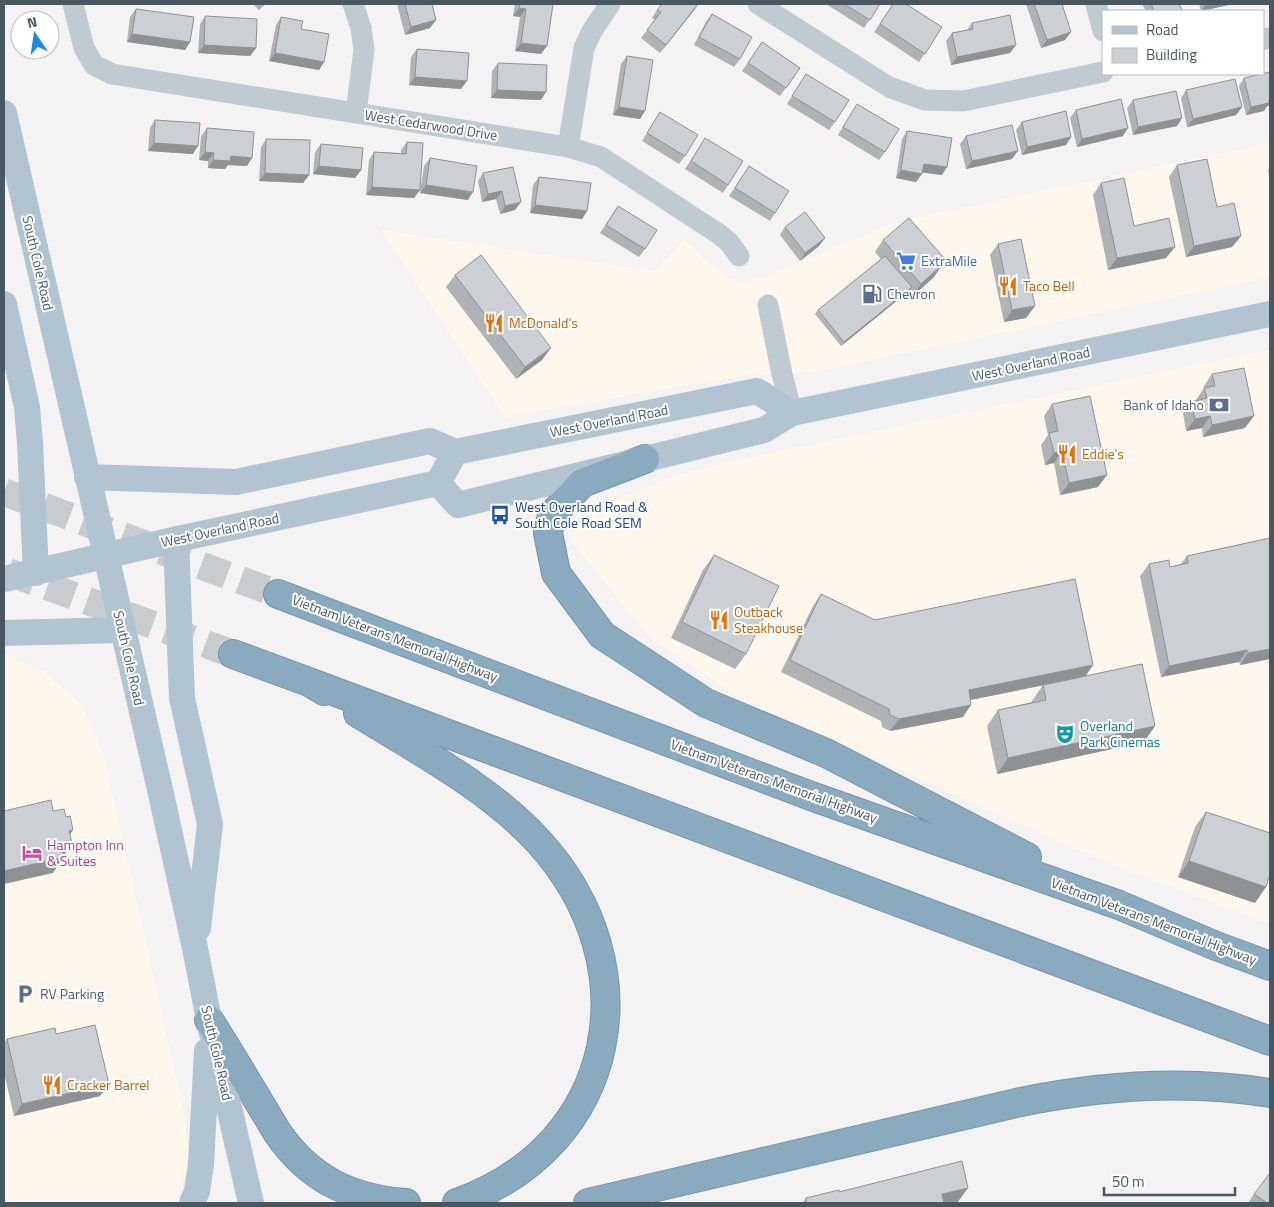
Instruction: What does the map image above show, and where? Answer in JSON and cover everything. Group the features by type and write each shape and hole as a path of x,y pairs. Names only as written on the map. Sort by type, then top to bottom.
{"highway":[{"path":"645,459 582,483 553,514 550,523 548,533 556,573 602,635 706,703 826,753 1119,905"},
{"name":"Vietnam Veterans Memorial Highway","path":"278,594 811,796 1119,905 1216,946 1270,966"},
{"path":"233,654 1270,1042"},
{"path":"309,682 474,786 508,812 539,842 569,880 588,916 598,944 605,981 605,1019 598,1057 580,1102 564,1127 530,1164 494,1187 457,1203"},
{"path":"209,1020 276,1131 292,1152 308,1168 330,1183 354,1194 386,1202 406,1203"},
{"path":"588,1203 1016,1103 1080,1091 1135,1085 1174,1084 1216,1086 1270,1093"}],"main road":[{"path":"4,172 6,125"},
{"name":"South Cole Road","path":"6,125 195,948 209,1020 251,1203"},
{"path":"4,304 27,407 36,572"},
{"name":"West Overland Road","path":"4,579 176,539 438,483 458,505 764,430 792,413 1270,314"},
{"name":"West Overland Road","path":"455,452 757,391 792,413"},
{"path":"87,477 236,482 430,441 455,452 438,483"},
{"path":"176,539 182,698 210,824 195,948"},
{"path":"4,633 122,630"},
{"path":"192,1203 197,1191 201,1164 209,1020"}],"street":[{"name":"West Cedarwood Drive","path":"74,4 84,48 94,65 112,74 568,147 601,157 719,234 729,242 739,256"},
{"path":"354,4 361,28 364,50 356,113"},
{"path":"568,147 584,48 592,31 610,4"},
{"path":"758,4 889,87 925,100 963,101 1102,72"},
{"path":"1096,4 1102,27"},
{"path":"768,305 792,413"}],"shaded area":[{"path":"1270,143 1270,277 813,372 742,376 505,417 381,230 655,271 684,240 724,276 741,283 760,278 897,222"},
{"path":"1270,350 1270,924 1103,861 741,698 651,639 571,541 585,514 673,476 765,454"},
{"path":"4,653 43,671 82,705 103,752 185,1117 188,1160 179,1192 173,1203 4,1203"}],"building":[{"path":"405,4 432,4 436,20 411,27"},
{"path":"520,4 553,4 547,46 521,43 526,9 519,8"},
{"path":"662,4 698,4 666,45 647,30 661,12 657,10"},
{"path":"844,4 880,4 870,20"},
{"path":"893,4 906,4 942,27 925,54 880,24"},
{"path":"1034,4 1062,4 1071,32 1047,40"},
{"path":"1151,4 1179,4 1182,10 1154,10"},
{"path":"136,9 194,17 190,42 132,34"},
{"path":"712,14 752,37 740,59 699,37"},
{"path":"1010,15 1016,45 957,57 952,33 973,29 972,23"},
{"path":"205,16 257,19 256,48 204,45"},
{"path":"281,17 303,21 301,29 329,34 324,62 275,53"},
{"path":"762,42 800,68 786,88 748,63"},
{"path":"417,49 469,53 467,81 415,77"},
{"path":"627,56 653,60 645,111 619,107"},
{"path":"498,63 547,65 546,92 497,90"},
{"path":"1270,72 1269,103 1251,107 1244,78 1264,75"},
{"path":"806,74 849,100 835,122 792,96"},
{"path":"1235,79 1242,107 1193,119 1186,90"},
{"path":"1176,91 1182,118 1138,127 1133,100"},
{"path":"1121,99 1128,128 1082,139 1076,110"},
{"path":"857,104 899,129 885,152 843,127"},
{"path":"1066,111 1071,137 1027,147 1022,122"},
{"path":"660,112 698,135 685,156 647,133"},
{"path":"155,120 200,123 198,146 154,143"},
{"path":"1012,125 1018,151 972,161 966,136"},
{"path":"207,128 254,132 252,158 231,156 230,161 213,160 214,153 205,152"},
{"path":"907,131 952,138 947,167 924,164 922,174 901,170"},
{"path":"705,138 743,161 728,185 691,161"},
{"path":"266,139 310,140 309,175 265,173"},
{"path":"407,142 423,143 420,190 372,187 374,152 406,154"},
{"path":"321,144 363,148 361,170 319,166"},
{"path":"430,158 477,166 473,192 426,185"},
{"path":"1207,159 1217,207 1234,203 1241,236 1194,246 1177,165"},
{"path":"749,166 789,191 775,213 735,188"},
{"path":"513,167 521,202 505,206 502,191 488,194 483,173"},
{"path":"539,177 591,183 587,211 535,205"},
{"path":"1124,178 1134,226 1169,218 1175,247 1117,258 1101,183"},
{"path":"618,206 657,230 645,249 606,225"},
{"path":"805,212 825,238 805,253 785,227"},
{"path":"909,218 945,259 940,263 942,265 921,284 883,240"},
{"path":"1021,239 1035,306 1012,310 998,244"},
{"path":"481,255 551,348 525,367 455,275"},
{"name":"Chevron","path":"885,256 912,287 844,342 818,310"},
{"name":"Bank of Idaho","path":"1244,368 1254,416 1212,425 1210,416 1195,419 1191,402 1207,398 1204,388 1215,386 1212,374"},
{"name":"Eddie's","path":"1090,396 1107,475 1069,483 1062,451 1054,453 1049,433 1058,431 1052,404"},
{"path":"1270,538 1270,649 1248,653 1247,650 1169,666 1149,564 1169,560 1170,567 1188,563 1187,556"},
{"name":"Outback Steakhouse","path":"714,555 779,586 746,654 682,622"},
{"path":"1075,579 1093,665 969,690 971,705 899,719 890,715 889,709 790,660 821,594 875,620"},
{"name":"Overland Park Cinemas","path":"1142,664 1155,726 1008,758 998,710 1046,700 1043,685"},
{"name":"Hampton Inn & Suites","path":"51,800 53,811 64,809 66,817 70,816 73,830 69,831 72,843 61,846 64,857 4,871 4,811"},
{"path":"1206,812 1270,833 1270,874 1266,887 1189,861"},
{"name":"Cracker Barrel","path":"95,1025 109,1084 22,1104 7,1039 55,1028 56,1034"},
{"path":"962,1161 968,1188 942,1194 944,1203 807,1203 806,1198 839,1190 839,1192"},
{"path":"1270,1173 1270,1203 1267,1203 1254,1194"}],"tunnel":[{"path":"4,492 278,594"},
{"path":"8,572 233,654"}],"place":[{"name":"ExtraMile","path":"906,261"},
{"name":"Taco Bell","path":"1008,286"},
{"name":"Chevron","path":"872,294"},
{"name":"McDonald's","path":"494,323"},
{"name":"Bank of Idaho","path":"1219,405"},
{"name":"Eddie's","path":"1067,454"},
{"name":"West Overland Road & South Cole Road SEM","path":"500,515"},
{"name":"Outback Steakhouse","path":"719,620"},
{"name":"Overland Park Cinemas","path":"1065,734"},
{"name":"Hampton Inn & Suites","path":"32,853"},
{"name":"RV Parking","path":"25,994"},
{"name":"Cracker Barrel","path":"52,1085"}]}
